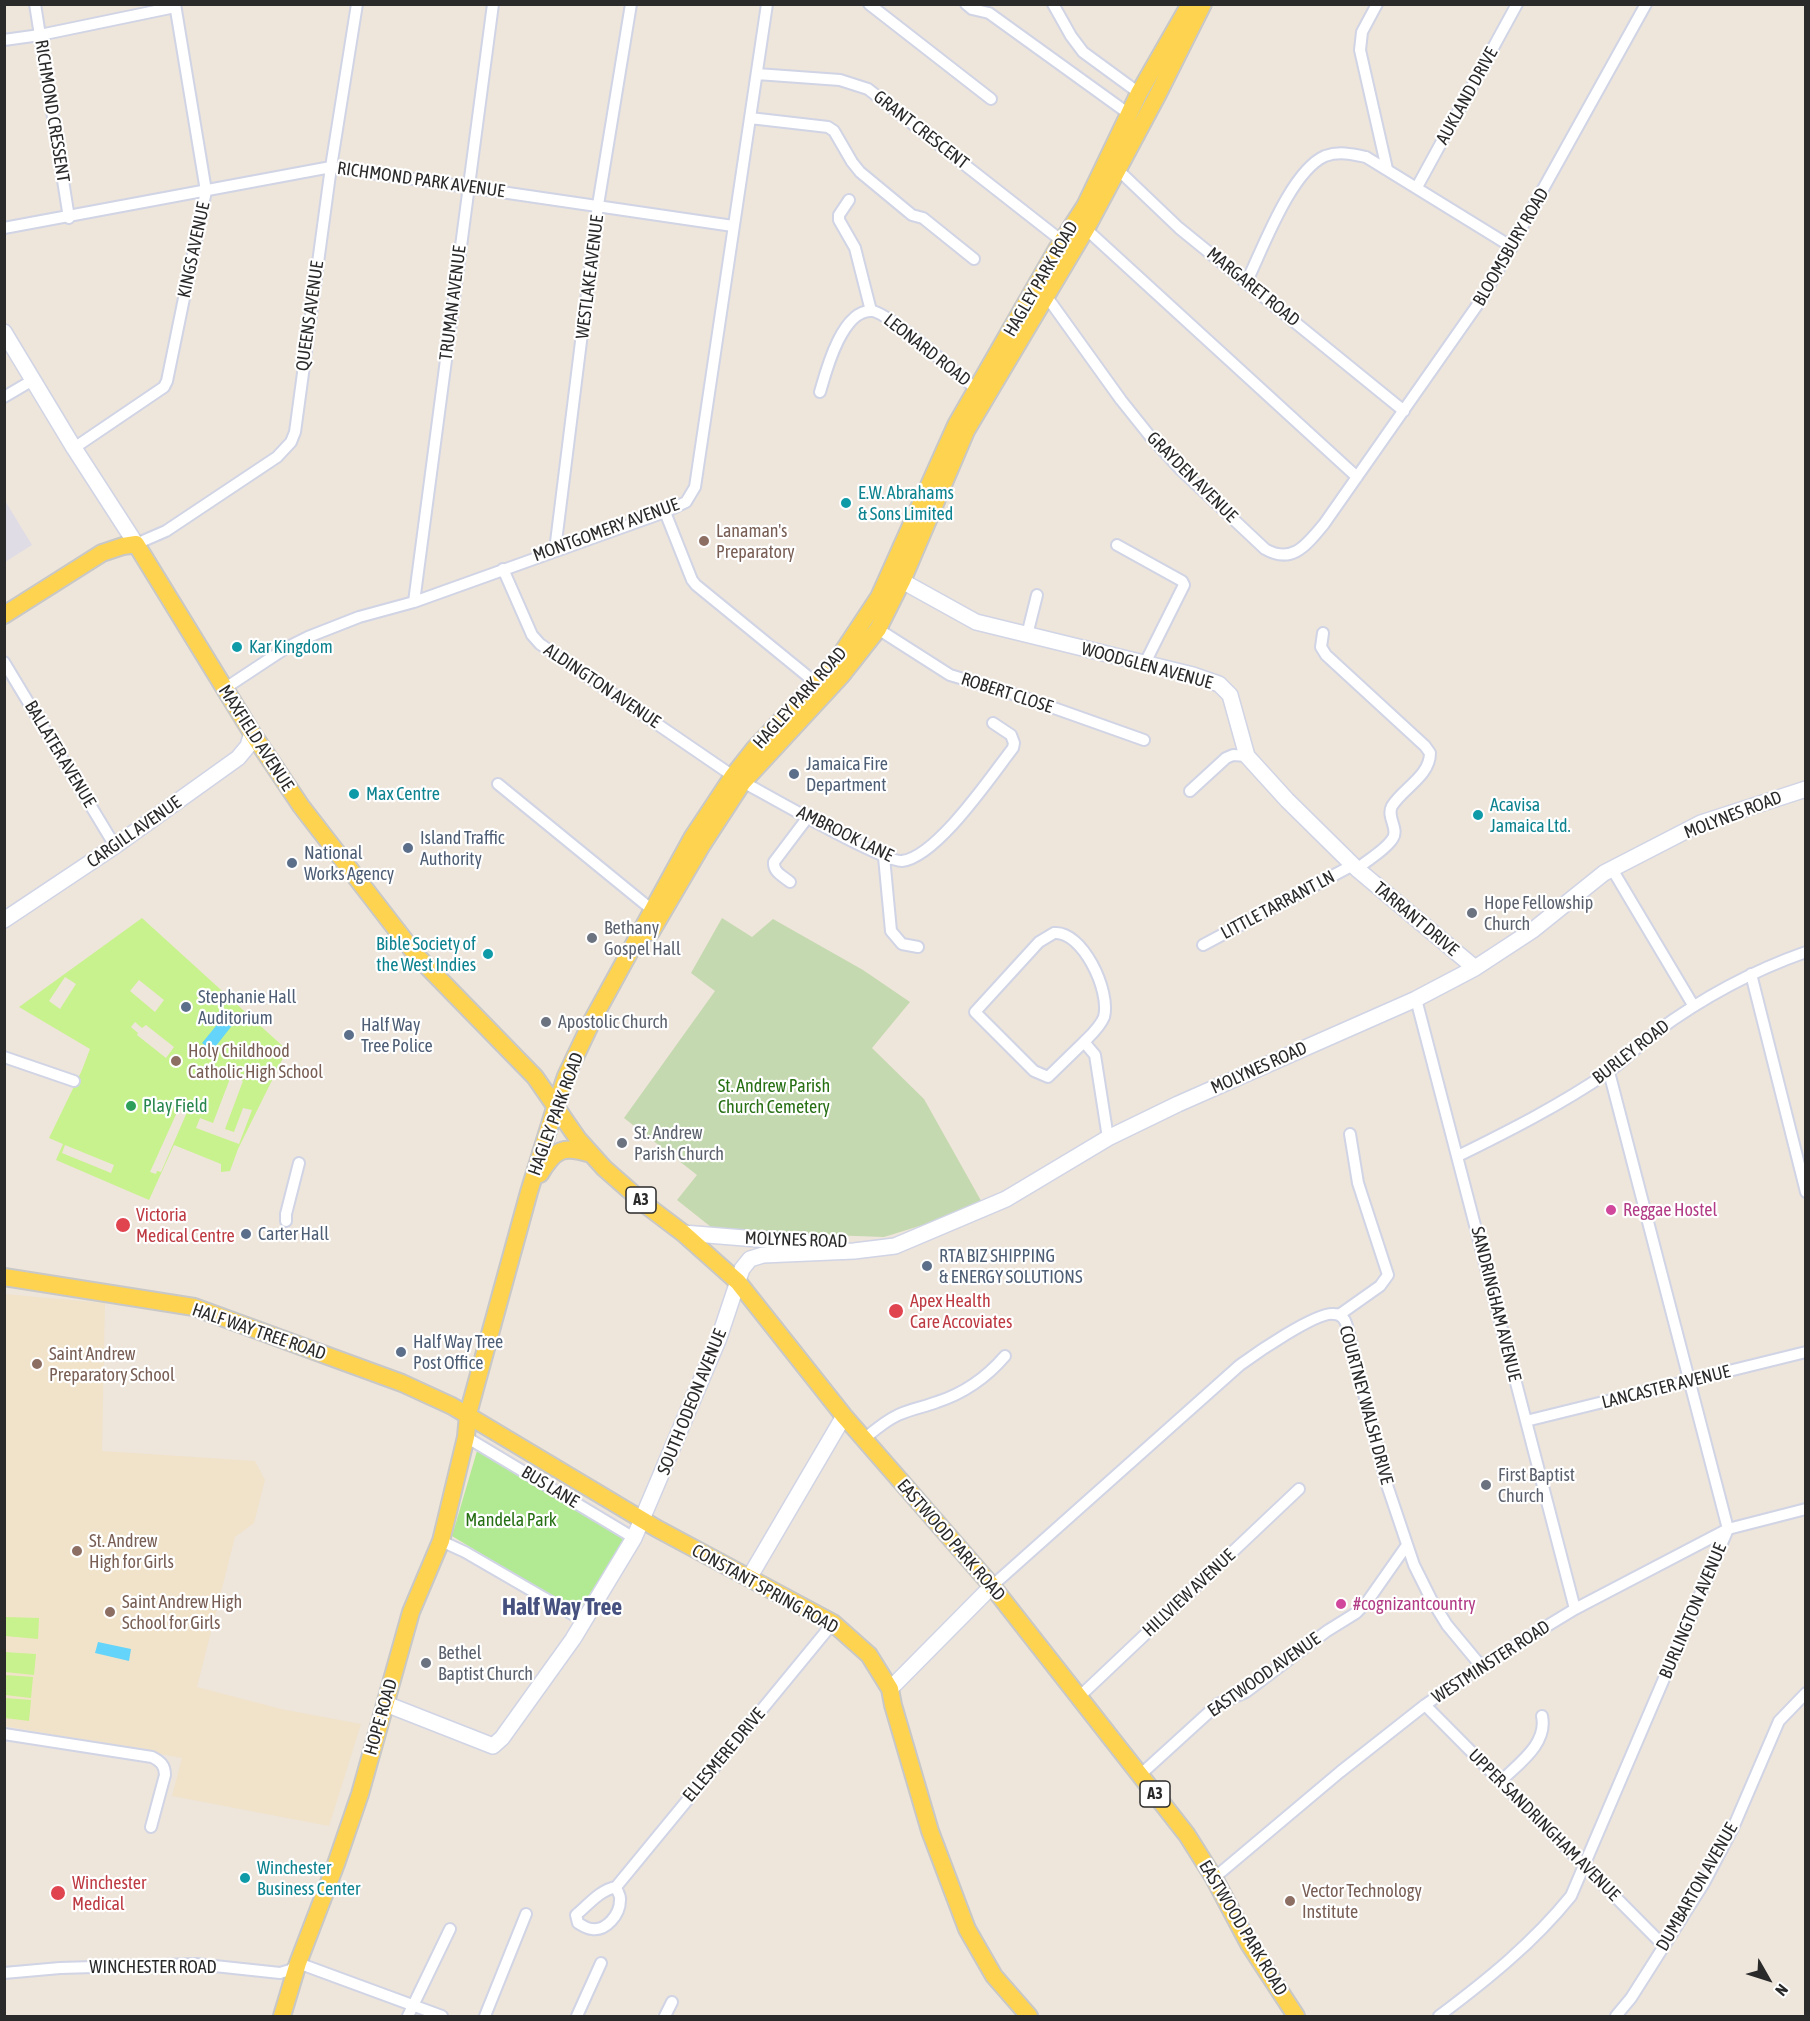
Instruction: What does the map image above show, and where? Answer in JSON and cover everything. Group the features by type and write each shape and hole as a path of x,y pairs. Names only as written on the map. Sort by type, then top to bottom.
{"main road":[{"name":"HAGLEY PARK ROAD","path":"558,1113 614,1001 755,748 836,662 879,597 896,577 985,396 1047,297 1086,229 1129,114 1190,4"},
{"name":"HAGLEY PARK ROAD","path":"468,1414 529,1192 593,1019 651,909 692,838 738,779 841,676 878,629 956,425 1062,241 1112,164 1203,4"},
{"name":"MAXFIELD AVENUE","path":"4,332 252,733 301,806 416,955 535,1077 558,1113"},
{"path":"4,615 102,553 136,544"},
{"name":"WOODGLEN AVENUE","path":"896,577 976,622 1211,680 1225,688 1232,702 1247,756 1287,800 1355,867"},
{"name":"CARGILL AVENUE","path":"4,920 115,846 244,752 252,733"},
{"name":"MOLYNES ROAD","path":"683,1233 818,1244 908,1240 979,1212 1006,1199 1108,1138 1178,1104 1416,999 1475,968 1533,930 1604,873 1701,823 1804,786"},
{"name":"TARRANT DRIVE","path":"1355,867 1475,968"},
{"name":"EASTWOOD PARK ROAD","path":"558,1113 591,1154 646,1205 683,1233 738,1282 844,1416 992,1586 1187,1835 1214,1878 1249,1944 1296,2016"},
{"path":"529,1192 551,1157 558,1152 575,1149 591,1154"},
{"name":"SOUTH ODEON AVENUE","path":"386,1704 493,1746 502,1738 584,1621 634,1538 719,1338 746,1264 756,1256 854,1251 895,1246 908,1240"},
{"name":"HALF WAY TREE ROAD","path":"4,1277 194,1307 402,1383 468,1414"},
{"name":"HOPE ROAD","path":"282,2016 298,1963 360,1794 411,1612 441,1541 466,1437 468,1414"},
{"name":"CONSTANT SPRING ROAD","path":"468,1414 642,1520 833,1623 869,1655 890,1689 930,1831 967,1929 994,1976 1029,2016"},
{"path":"748,1578 844,1416"},
{"path":"890,1689 992,1586"}],"street":[{"name":"RICHMOND CRESSENT","path":"35,4 69,218"},
{"name":"QUEENS AVENUE","path":"136,544 166,531 278,457 291,442 296,421 331,167 357,4"},
{"name":"TRUMAN AVENUE","path":"414,602 493,4"},
{"name":"WESTLAKE AVENUE","path":"555,550 598,205 632,4"},
{"name":"MONTGOMERY AVENUE","path":"230,685 286,648 308,637 359,617 414,602 503,568 665,512 686,502 695,487 768,4"},
{"path":"869,4 991,99"},
{"path":"966,4 972,9 989,13 1129,114"},
{"path":"1053,4 1083,52 1139,93"},
{"path":"1377,4 1362,32 1360,50 1387,169"},
{"name":"AUKLAND DRIVE","path":"1417,188 1517,4"},
{"name":"BLOOMSBURY ROAD","path":"1357,477 1483,297 1646,4"},
{"path":"4,40 40,35 175,6"},
{"name":"KINGS AVENUE","path":"74,448 164,387 167,381 206,191 175,6"},
{"name":"GRANT CRESCENT","path":"757,74 840,80 868,89 1062,241"},
{"path":"750,118 828,127 834,131 860,172 912,215 923,218 974,259"},
{"path":"1247,281 1286,199 1308,169 1324,157 1343,152 1366,156 1512,247"},
{"name":"MARGARET ROAD","path":"1112,164 1179,228 1404,411"},
{"name":"RICHMOND PARK AVENUE","path":"4,228 69,218 331,167 733,226"},
{"path":"849,200 839,215 839,220 855,248 871,311"},
{"path":"1086,229 1357,477"},
{"name":"GRAYDEN AVENUE","path":"1047,297 1120,400 1149,435 1181,470 1254,539 1275,555 1287,556 1309,542 1357,477"},
{"name":"LEONARD ROAD","path":"820,392 830,356 837,342 853,319 871,311 889,318 975,389"},
{"path":"4,397 33,380"},
{"path":"665,512 692,580 816,683"},
{"path":"1117,545 1182,581 1184,585 1145,663"},
{"name":"ALDINGTON AVENUE","path":"503,568 532,635 540,644 738,779"},
{"path":"1027,635 1036,595"},
{"name":"ROBERT CLOSE","path":"878,629 950,675 1023,697 1144,740"},
{"name":"LITTLE TARRANT LN","path":"1203,945 1355,867 1392,840 1395,831 1390,818 1392,807 1428,765 1430,753 1425,746 1326,655 1320,647 1323,633"},
{"name":"BALLATER AVENUE","path":"4,662 115,846"},
{"name":"AMBROOK LANE","path":"738,779 884,857 898,861 914,858 954,823 1013,748 1011,735 993,723"},
{"path":"1190,790 1226,758 1233,755 1247,756"},
{"path":"498,784 651,909"},
{"path":"790,882 777,872 774,862 808,817"},
{"path":"884,857 891,931 902,944 918,947"},
{"path":"1612,869 1693,1005"},
{"path":"1060,932 1072,940 1090,961 1099,976 1104,992 1106,1004 1103,1018 1097,1029 1083,1042 1048,1077 1034,1071 975,1012 1039,942 1054,933 1060,932"},
{"name":"BURLEY ROAD","path":"1458,1156 1513,1130 1610,1072 1654,1034 1693,1005 1751,974 1806,952"},
{"path":"1751,974 1806,1192"},
{"name":"SANDRINGHAM AVENUE","path":"1416,999 1575,1609"},
{"path":"1083,1042 1095,1055 1108,1138"},
{"path":"4,1057 74,1081"},
{"name":"BURLINGTON AVENUE","path":"1439,2016 1484,1983 1550,1922 1570,1896 1585,1866 1728,1529 1610,1072"},
{"path":"1339,1315 1380,1286 1388,1275 1358,1183 1350,1134"},
{"path":"286,1221 299,1163"},
{"name":"COURTNEY WALSH DRIVE","path":"992,1586 1239,1365 1263,1347 1289,1332 1329,1314 1339,1315 1346,1321 1386,1482 1414,1564 1447,1625 1482,1666"},
{"name":"LANCASTER AVENUE","path":"1526,1421 1806,1352"},
{"path":"864,1439 896,1416 946,1399 974,1386 1005,1356"},
{"name":"BUS LANE","path":"466,1437 634,1538"},
{"name":"HILLVIEW AVENUE","path":"1078,1698 1299,1489"},
{"name":"WESTMINSTER ROAD","path":"1214,1878 1340,1772 1425,1705 1482,1666 1575,1609 1728,1529 1806,1509"},
{"path":"441,1541 465,1552 584,1621"},
{"name":"EASTWOOD AVENUE","path":"1140,1775 1218,1704 1246,1692 1327,1631 1356,1613 1367,1602 1407,1545"},
{"name":"ELLESMERE DRIVE","path":"616,1887 621,1899 618,1912 609,1923 600,1929 589,1929 578,1923 576,1915 600,1893 608,1888 616,1887 833,1623"},
{"name":"DUMBARTON AVENUE","path":"1617,2016 1704,1883 1733,1828 1779,1721 1806,1693"},
{"name":"UPPER SANDRINGHAM AVENUE","path":"1425,1705 1664,1946"},
{"path":"1501,1781 1533,1749 1542,1733 1542,1716"},
{"path":"4,1734 152,1757 158,1760 165,1769 165,1775 151,1827"},
{"path":"485,2016 526,1914"},
{"path":"408,2016 450,1929"},
{"path":"298,1963 442,2016"},
{"name":"WINCHESTER ROAD","path":"4,1973 60,1968 196,1964 280,1973 290,1970 298,1963"},
{"path":"577,2016 601,1963"},
{"path":"665,2016 672,2002"}],"shaded area":[{"path":"4,499 32,545 5,562 4,562"},
{"name":"Saint Andrew High School for Girls","path":"4,1294 105,1303 102,1451 255,1461 265,1480 254,1523 235,1537 197,1687 281,1709 361,1724 329,1826 172,1796 182,1758 5,1726"}],"green space":[{"name":"Holy Childhood Catholic High School","path":"142,918 287,1050 238,1149 230,1171 221,1172 221,1164 174,1145 149,1200 56,1160 63,1144 49,1138 90,1049 19,1007","holes":["65,977 76,984 60,1009 49,1001","139,980 164,1000 155,1012 130,991","135,1022 142,1028 146,1025 174,1047 166,1058 137,1035 138,1033 131,1027","231,1076 243,1081 225,1129 234,1132 243,1108 252,1110 239,1144 196,1128 200,1118 213,1123","183,1099 191,1103 161,1172 157,1171 156,1174 150,1172","65,1145 114,1165 111,1173 62,1153"]},
{"name":"St. Andrew Parish Church Cemetery","path":"722,918 752,937 773,919 863,970 910,1002 872,1048 924,1099 984,1206 884,1237 716,1231 677,1200 697,1175 624,1118 715,991 691,973"},
{"name":"Mandela Park","path":"477,1451 530,1479 626,1538 578,1612 452,1536"},
{"path":"4,1617 39,1618 38,1639 5,1636"},
{"path":"4,1652 36,1654 34,1675 5,1672"},
{"path":"5,1675 33,1677 31,1698 5,1695"},
{"path":"5,1698 31,1700 29,1721 5,1718"}],"water":[{"path":"225,1015 234,1023 212,1051 202,1043"},
{"path":"98,1642 131,1649 129,1661 95,1653"}],"place":[{"name":"E.W. Abrahams & Sons Limited","path":"846,503"},
{"name":"Lanaman's Preparatory","path":"704,541"},
{"name":"Kar Kingdom","path":"237,647"},
{"name":"Jamaica Fire Department","path":"794,774"},
{"name":"Max Centre","path":"354,794"},
{"name":"Acavisa Jamaica Ltd.","path":"1478,815"},
{"name":"Island Traffic Authority","path":"408,848"},
{"name":"National Works Agency","path":"292,863"},
{"name":"Hope Fellowship Church","path":"1472,913"},
{"name":"Bethany Gospel Hall","path":"592,938"},
{"name":"Bible Society of the West Indies","path":"488,954"},
{"name":"Stephanie Hall Auditorium","path":"186,1007"},
{"name":"Apostolic Church","path":"546,1022"},
{"name":"Half Way Tree Police","path":"349,1035"},
{"name":"Holy Childhood Catholic High School","path":"176,1061"},
{"name":"Play Field","path":"131,1106"},
{"name":"St. Andrew Parish Church","path":"622,1143"},
{"name":"Reggae Hostel","path":"1611,1210"},
{"name":"Victoria Medical Centre","path":"123,1225"},
{"name":"Carter Hall","path":"246,1234"},
{"name":"RTA BIZ SHIPPING & ENERGY SOLUTIONS","path":"927,1266"},
{"name":"Apex Health Care Accoviates","path":"896,1311"},
{"name":"Half Way Tree Post Office","path":"401,1352"},
{"name":"Saint Andrew Preparatory School","path":"37,1364"},
{"name":"First Baptist Church","path":"1486,1485"},
{"name":"St. Andrew High for Girls","path":"77,1551"},
{"name":"#cognizantcountry","path":"1341,1604"},
{"name":"Saint Andrew High School for Girls","path":"110,1612"},
{"name":"Bethel Baptist Church","path":"426,1663"},
{"name":"Winchester Business Center","path":"245,1878"},
{"name":"Winchester Medical","path":"58,1893"},
{"name":"Vector Technology Institute","path":"1290,1901"}],"district":[{"name":"Half Way Tree","path":"562,1607"}]}
